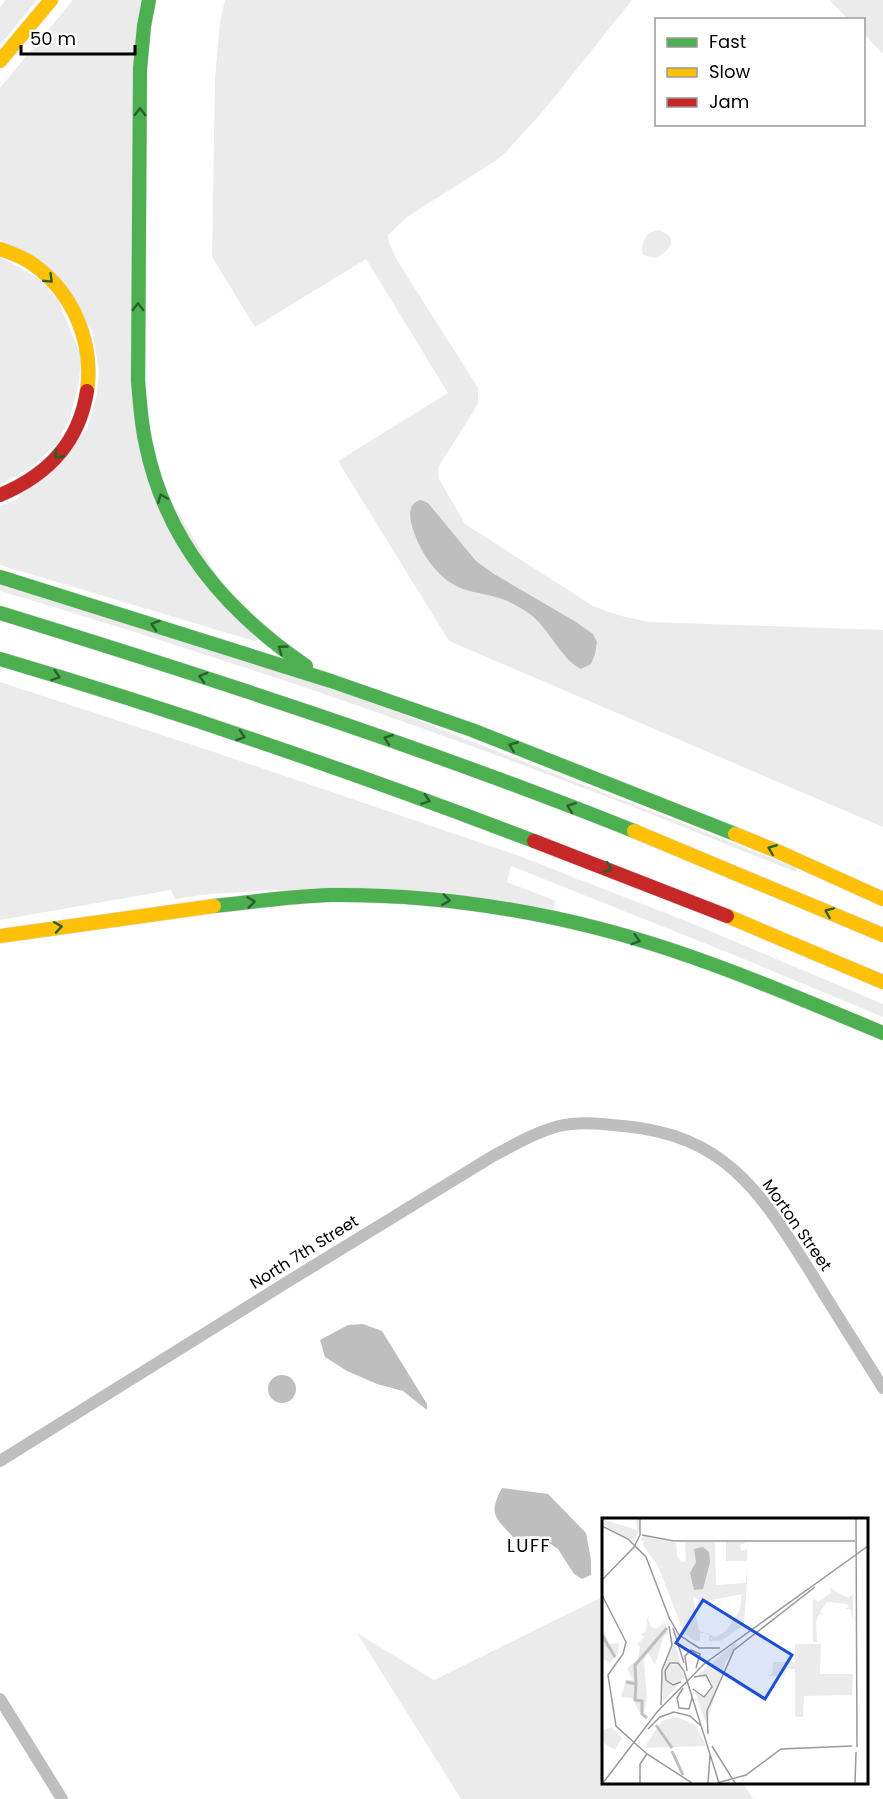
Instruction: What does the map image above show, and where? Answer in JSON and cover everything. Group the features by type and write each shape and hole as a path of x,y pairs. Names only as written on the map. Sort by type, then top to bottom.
{"main road":[{"path":"0,61 51,0"},
{"path":"149,0 140,69 138,381 141,421 148,455 160,494 174,526 209,580 258,631 291,656 331,681"},
{"path":"0,249 32,264 63,293 82,328 89,370 83,410 72,435 60,453 31,480 0,495"},
{"path":"0,577 331,681 495,738 779,852 883,899"},
{"path":"0,613 294,706 496,778 746,876 883,935"},
{"path":"0,659 148,705 439,805 640,880 883,982"},
{"path":"0,936 290,897 331,895 438,899 556,918 618,934 730,971 883,1033"}],"street":[{"name":"North 7th Street","path":"0,1461 493,1156 526,1139 560,1126 592,1123 644,1128"},
{"name":"Morton Street","path":"644,1128 676,1136 708,1150 736,1171 762,1198 883,1388"},
{"path":"0,1699 62,1799"}],"shaded area":[{"path":"6,0 37,0 0,45 0,7"},
{"path":"73,0 144,0 147,463 258,642 0,565 0,506 16,500 87,429 97,395 99,371 92,330 0,239 0,88"},
{"path":"225,0 632,0 544,110 505,153 407,217 388,235 397,260 478,388 478,403 439,466 439,479 465,524 593,606 607,611 651,622 883,630 883,827 449,641 338,461 448,393 366,259 255,327 212,257 215,79 220,22"},
{"path":"829,0 883,0 883,54 865,35 865,18 847,18"},
{"path":"658,230 669,236 671,244 656,258 643,255 644,239 650,233"},
{"path":"0,257 38,278 58,300 81,356 79,383 70,417 58,442 33,466 0,485"},
{"path":"421,500 428,503 476,561 593,634 597,642 591,664 581,669 574,665 538,621 520,607 499,598 463,589 454,585 437,571 423,552 411,522 411,508"},
{"path":"0,583 366,700 797,868 796,872 581,787 365,708 220,659 0,591"},
{"path":"0,682 514,854 691,923 883,1004 883,1017 511,866 507,882 556,901 553,909 276,890 209,894 175,899 171,890 0,920"},
{"path":"363,1324 382,1331 427,1404 427,1410 403,1391 377,1384 347,1371 325,1357 320,1340 348,1325"},
{"path":"282,1375 292,1379 296,1389 292,1399 282,1403 272,1399 268,1389 272,1379"},
{"path":"502,1488 548,1494 586,1533 591,1575 582,1579 574,1574 558,1549 539,1536 513,1537 496,1515 495,1504"},
{"path":"602,1597 602,1784 744,1784 753,1799 461,1799 357,1633 434,1680"}],"traffic: fast":[{"path":"149,0 140,69 138,381 146,445 155,480 168,513 184,543 204,571 225,597 250,622 306,666"},
{"path":"0,577 331,681 472,730 735,834"},
{"path":"0,613 160,663 398,743 634,831"},
{"path":"0,659 135,700 268,745 534,841"},
{"path":"214,906 302,897 365,895 432,899 531,913 597,928 670,949 742,975 883,1033"}],"traffic: slow":[{"path":"0,61 51,0"},
{"path":"0,249 22,257 34,265 48,276 70,304 84,337 87,355 87,391"},
{"path":"634,831 883,935"},
{"path":"735,834 883,899"},
{"path":"0,936 214,906"},
{"path":"727,916 883,982"}],"traffic: jam":[{"path":"0,495 33,478 58,455 77,426 87,391"},
{"path":"534,841 727,916"}],"district":[{"name":"LUFF","path":"529,1545"}]}
